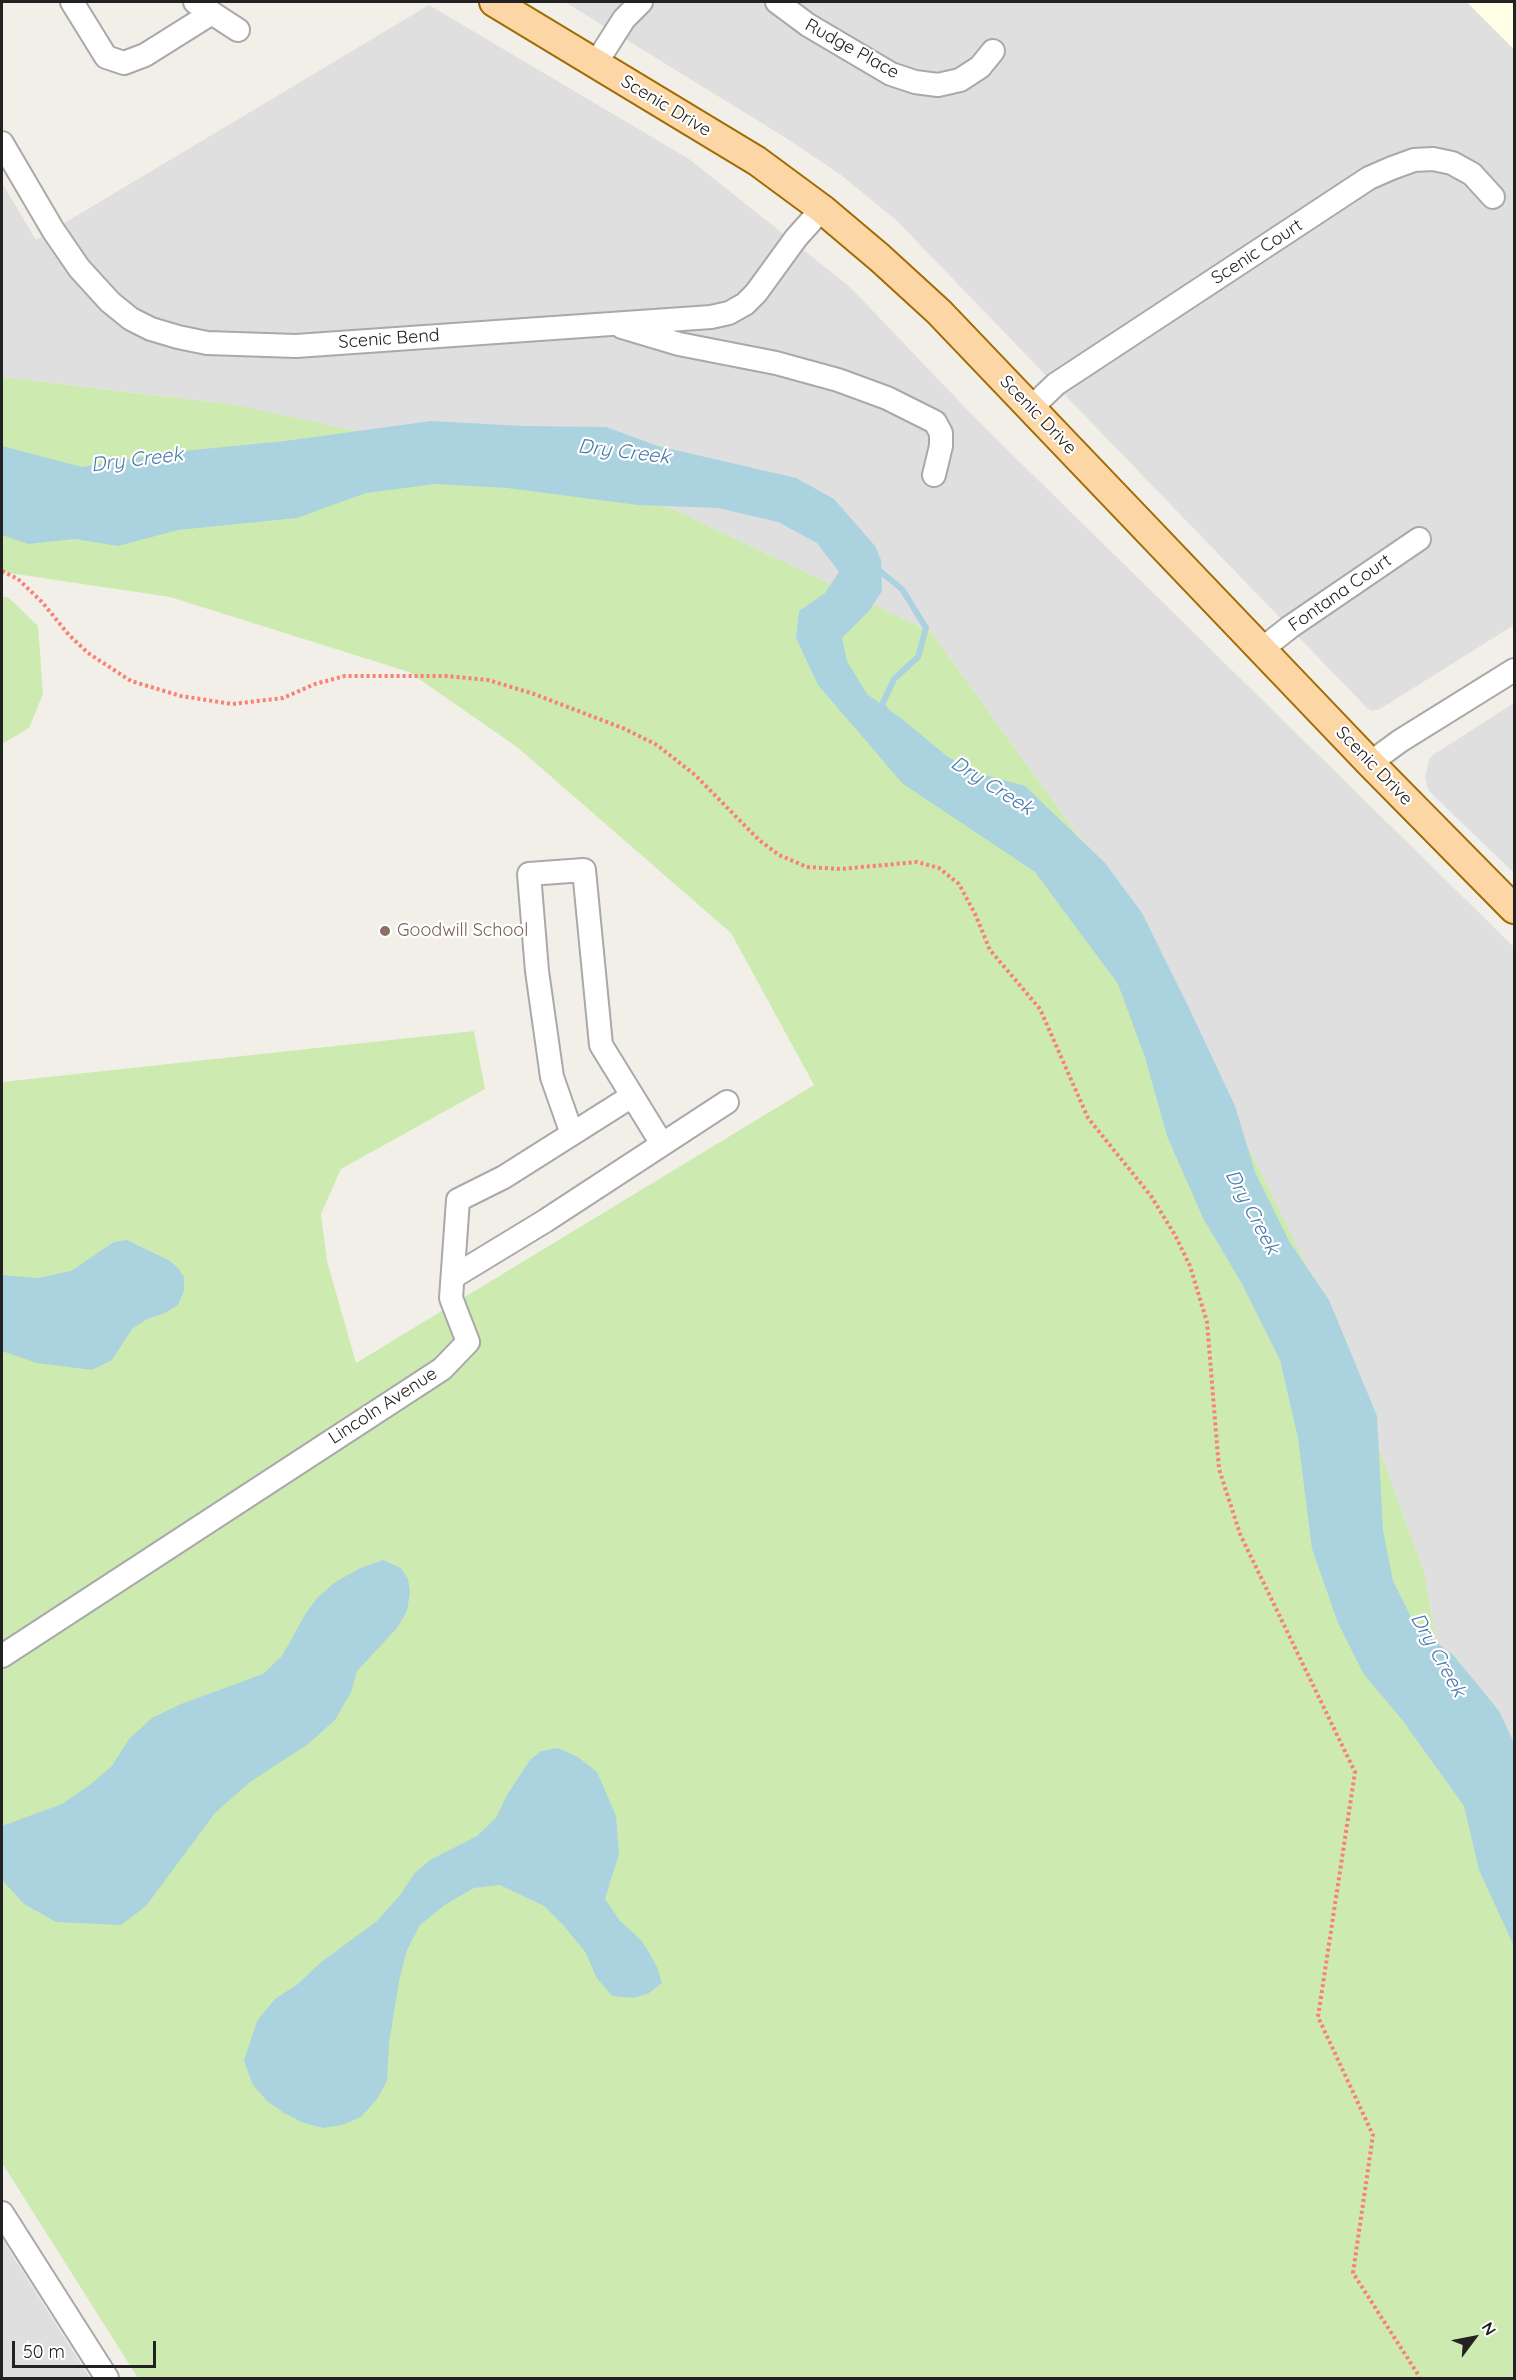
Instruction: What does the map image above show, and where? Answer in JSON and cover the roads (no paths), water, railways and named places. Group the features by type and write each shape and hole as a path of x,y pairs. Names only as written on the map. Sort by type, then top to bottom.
{"main road":[{"name":"Scenic Drive","path":"494,2 758,161 822,209 880,258 939,312 1370,763 1515,909"}],"street":[{"path":"72,2 106,57 124,63 145,55 203,7 238,30"},
{"path":"596,63 624,19 641,2"},
{"name":"Rudge Place","path":"777,2 808,25 891,74 915,82 938,85 960,80 980,67 993,51"},
{"name":"Scenic Bend","path":"2,143 53,230 79,268 110,302 131,319 151,329 207,343 296,346 711,317 729,313 745,304 756,293 796,238 822,209"},
{"name":"Scenic Court","path":"1031,408 1056,384 1369,178 1414,160 1433,159 1452,163 1472,174 1493,197"},
{"path":"606,323 680,344 776,363 838,380 886,398 935,422 941,433 941,446 934,475"},
{"name":"Fontana Court","path":"1262,649 1290,627 1419,539"},
{"path":"1370,763 1400,741 1515,670"},
{"path":"572,1134 552,1077 537,971 529,874 584,870 601,1046 662,1144"},
{"name":"Lincoln Avenue","path":"2,1656 442,1369 468,1342 452,1298 458,1200 504,1177 632,1096"},
{"path":"453,1277 727,1102"},
{"path":"2,2213 107,2379"}],"water":[{"path":"431,421 523,426 606,427 658,446 796,478 834,499 875,546 881,560 882,591 869,611 842,638 847,661 867,694 948,757 978,773 1025,786 1105,863 1142,913 1235,1106 1255,1172 1289,1241 1329,1300 1377,1416 1383,1530 1393,1581 1415,1625 1453,1655 1499,1711 1514,1743 1514,1946 1479,1870 1464,1806 1403,1721 1363,1673 1338,1623 1312,1549 1298,1438 1280,1360 1242,1284 1203,1218 1167,1136 1145,1057 1118,984 1035,872 903,784 818,685 796,638 799,611 825,593 839,572 817,543 778,522 718,508 638,505 507,488 436,484 366,493 297,518 178,530 118,546 75,539 28,544 2,535 2,446 82,467 173,452 285,441"},
{"path":"127,1240 170,1261 178,1268 184,1277 184,1291 178,1305 163,1314 147,1319 132,1329 112,1360 92,1370 37,1363 2,1351 2,1275 38,1278 71,1271 114,1242"},
{"path":"383,1560 401,1568 408,1579 410,1592 407,1611 397,1628 357,1671 351,1692 335,1720 308,1744 250,1782 215,1813 146,1906 121,1925 56,1922 24,1904 3,1881 2,1826 62,1804 91,1784 112,1766 129,1739 152,1718 181,1704 263,1674 282,1656 306,1613 318,1597 334,1583 360,1568"},
{"path":"558,1748 578,1757 597,1772 616,1816 619,1854 605,1899 620,1921 641,1940 657,1967 662,1983 649,1993 633,1998 612,1996 596,1977 586,1953 544,1906 500,1885 474,1888 446,1904 420,1925 407,1950 399,1981 389,2044 387,2081 377,2099 361,2117 342,2125 323,2128 304,2123 267,2101 253,2085 244,2061 257,2021 275,1999 298,1984 320,1963 377,1921 400,1895 414,1874 430,1860 477,1836 496,1818 507,1795 530,1760 541,1751"}],"waterway":[{"name":"Dry Creek","path":"876,568 902,589 926,628 918,657 894,679 882,705 887,712"}],"place":[{"name":"Goodwill School","path":"385,931"}]}
